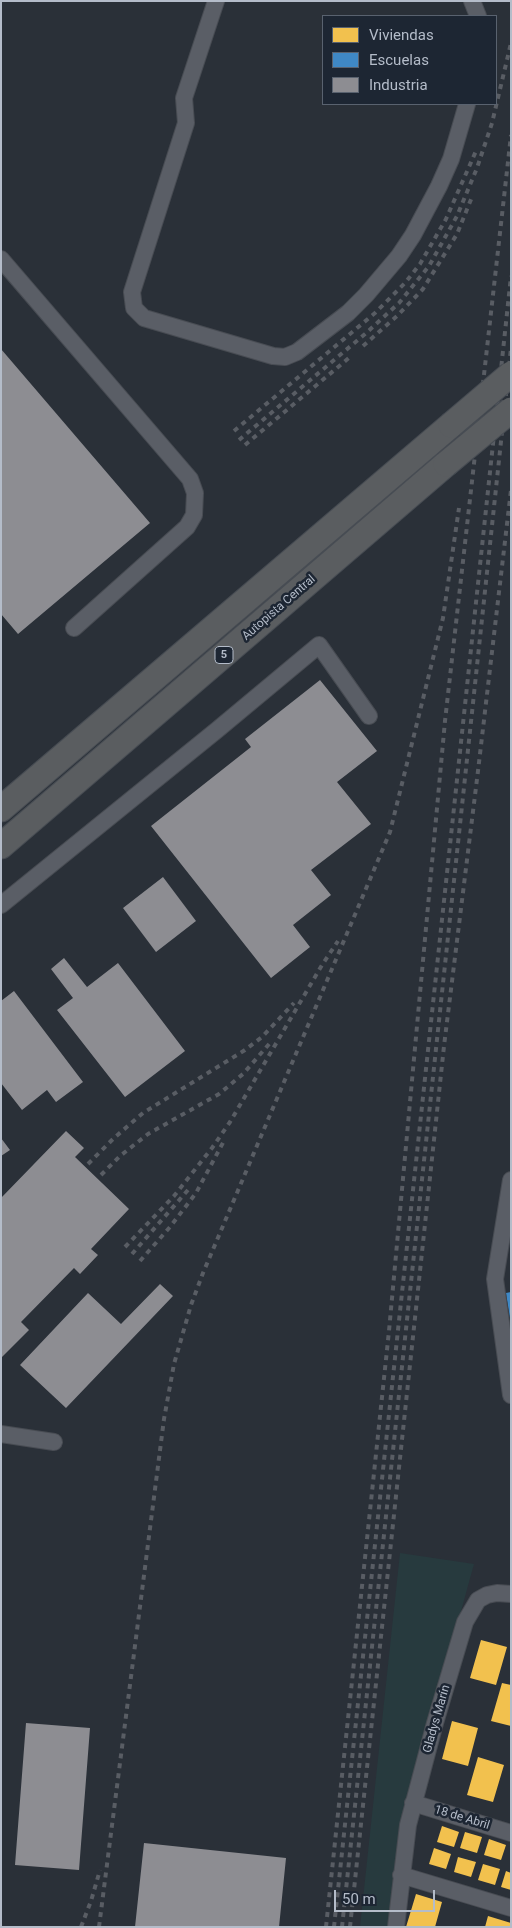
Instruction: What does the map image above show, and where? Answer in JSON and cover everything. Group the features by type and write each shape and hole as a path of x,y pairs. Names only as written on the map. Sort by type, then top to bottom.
{"highway":[{"name":"5","path":"1,809 511,374"},
{"name":"Autopista Central","path":"1,846 511,410"}],"street":[{"path":"216,1 184,98 186,123 132,292 134,308 144,318 273,356 285,357 297,352 348,313 399,256 422,220 440,186 457,141 467,105"},
{"path":"472,1 478,15"},
{"path":"1,259 190,479 195,493 196,508 187,527 74,628"},
{"path":"1,905 319,645 369,716"},
{"path":"511,1180 495,1279 511,1395"},
{"path":"1,1434 54,1442"},
{"name":"Gladys Marín","path":"396,1927 408,1825 465,1622 478,1600 487,1595 497,1593 511,1594"},
{"name":"18 de Abril","path":"413,1803 510,1831"},
{"path":"401,1875 511,1908"}],"green space":[{"path":"400,1553 474,1564 403,1821 390,1927 360,1927"}],"building: Viviendas":[{"path":"481,1640 507,1647 496,1685 470,1678"},
{"path":"502,1683 511,1685 511,1726 491,1721"},
{"path":"452,1721 478,1728 468,1766 442,1759"},
{"path":"478,1757 504,1765 493,1802 467,1795"},
{"path":"442,1826 459,1832 454,1847 437,1842"},
{"path":"465,1832 482,1837 477,1853 460,1848"},
{"path":"489,1839 506,1845 501,1860 484,1855"},
{"path":"434,1848 451,1854 446,1869 429,1864"},
{"path":"458,1857 476,1862 471,1877 454,1872"},
{"path":"483,1864 500,1869 495,1885 478,1880"},
{"path":"506,1871 511,1873 511,1890 501,1887"},
{"path":"416,1894 442,1902 435,1927 406,1927"},
{"path":"488,1916 511,1923 511,1927 485,1927"}],"building: Escuelas":[{"path":"511,1292 511,1318 510,1318 506,1293"}],"building: Industria":[{"path":"1,349 150,523 18,634 1,614"},
{"path":"320,680 377,751 337,782 371,824 311,870 331,895 293,925 310,947 271,978 151,826 251,747 245,739"},
{"path":"163,877 196,921 156,952 123,908"},
{"path":"64,958 87,987 118,963 185,1051 125,1097 57,1010 73,998 51,969"},
{"path":"14,991 83,1082 56,1102 47,1090 22,1110 1,1083 1,1001"},
{"path":"66,1131 84,1148 75,1157 129,1209 91,1249 98,1255 80,1274 74,1268 21,1322 29,1330 1,1358 1,1198"},
{"path":"1,1138 10,1150 1,1156"},
{"path":"160,1284 173,1296 66,1408 20,1365 88,1293 121,1324"},
{"path":"26,1723 90,1728 79,1870 15,1865"},
{"path":"144,1843 286,1858 279,1927 135,1927"}],"railway":[{"path":"497,102 511,43"},
{"path":"239,440 399,303 429,266 457,216 477,168 496,105"},
{"path":"326,1927 389,1331 445,721 511,135"},
{"path":"234,431 375,313 405,283 420,264 446,219 476,151"},
{"path":"363,346 397,316 423,289 457,234 472,197"},
{"path":"334,1927 511,276"},
{"path":"342,1927 511,348"},
{"path":"245,445 350,357"},
{"path":"350,1927 444,1046 511,490"},
{"path":"99,1927 164,1419 174,1364 191,1305 203,1273 390,832 443,618 459,508"},
{"path":"125,1247 174,1196 212,1148 230,1122 338,941"},
{"path":"88,1164 143,1113 245,1050 262,1037 294,1003"},
{"path":"101,1175 120,1156 148,1134 219,1094 243,1074 270,1043"},
{"path":"140,1261 170,1227 196,1193 225,1139"},
{"path":"132,1254 188,1190"},
{"path":"81,1927 100,1870"}]}
